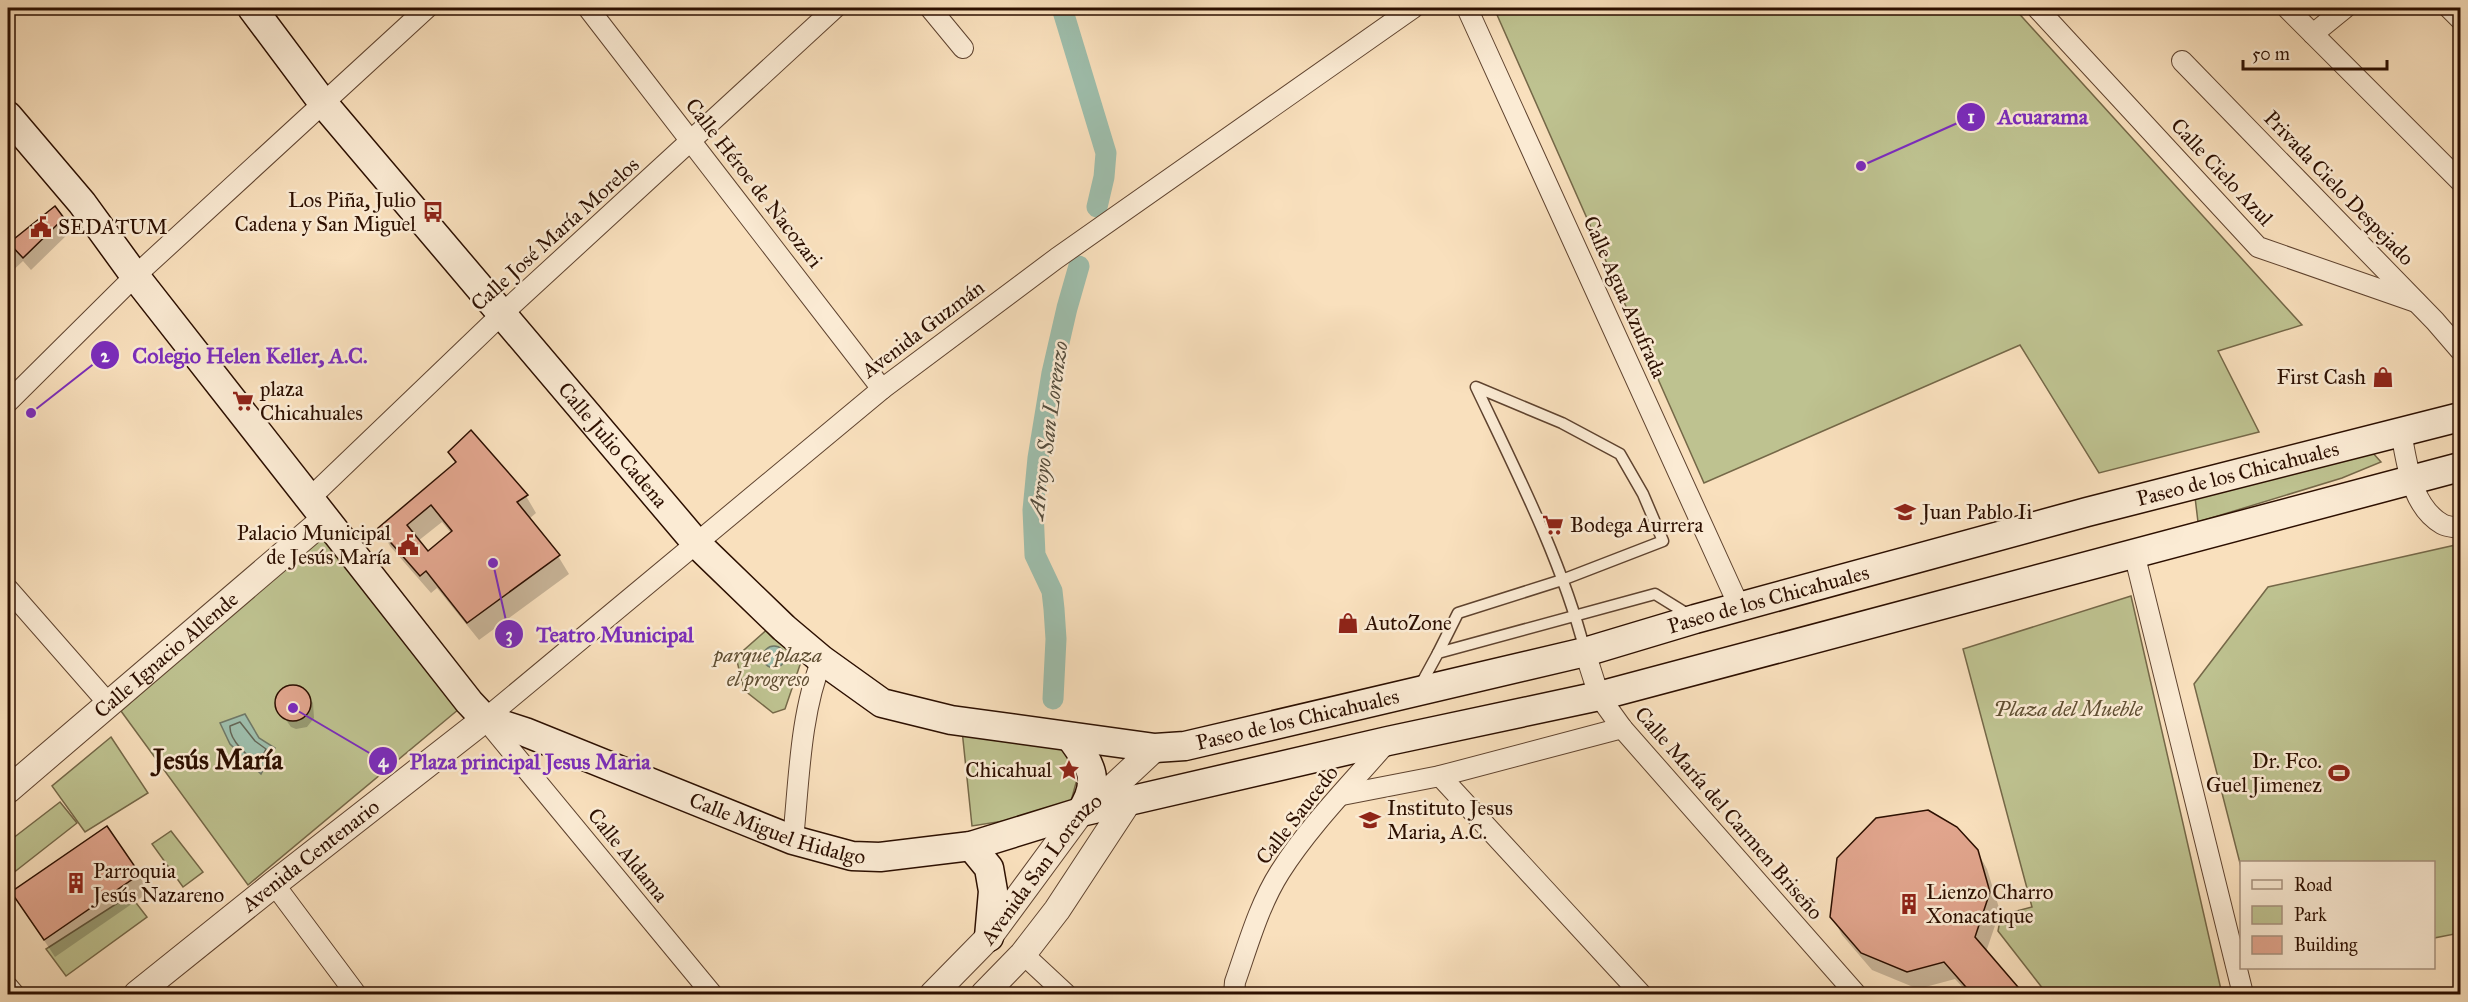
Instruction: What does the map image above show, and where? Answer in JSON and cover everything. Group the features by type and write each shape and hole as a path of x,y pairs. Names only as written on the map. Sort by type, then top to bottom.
{"main road":[{"name":"Calle Julio Cadena","path":"252,8 323,103 697,544 784,627 822,660 882,703 951,720 1071,738"},
{"path":"8,116 82,203 135,276 469,702 485,718"},
{"name":"Paseo de los Chicahuales","path":"1071,738 1155,748 1185,746 1585,652 1739,606 2086,512 2460,417"},
{"name":"Paseo de los Chicahuales","path":"1081,812 1388,741 1599,696 2460,467"},
{"name":"Calle Miguel Hidalgo","path":"485,718 793,840 852,856 880,857 971,846 1081,812"},
{"path":"1071,738 1088,761 1093,775 1090,798 1081,812"},
{"path":"1180,790 1170,779 1167,766 1185,746"},
{"path":"971,846 989,868 993,891 989,937"}],"street":[{"path":"8,402 135,276 427,8"},
{"name":"Calle Héroe de Nacozari","path":"588,8 882,389"},
{"name":"Calle José María Morelos","path":"318,508 503,313 692,142 835,8"},
{"path":"930,8 963,48"},
{"name":"Avenida Guzmán","path":"485,718 882,389 1057,258 1413,8"},
{"name":"Calle Agua Azufrada","path":"1467,8 1739,606"},
{"name":"Calle Cielo Azul","path":"2037,8 2259,248 2416,302"},
{"path":"2287,8 2460,181"},
{"path":"2313,34 2345,8"},
{"path":"2449,8 2460,19"},
{"name":"Privada Cielo Despejado","path":"2182,60 2460,350"},
{"path":"2401,432 2410,481 2425,509 2443,524 2460,528"},
{"name":"Calle Ignacio Allende","path":"8,790 108,703 318,508"},
{"path":"2134,553 2243,994"},
{"path":"8,589 108,703"},
{"name":"Calle María del Carmen Briseño","path":"1585,652 1599,696 1622,728 1856,994"},
{"path":"793,840 806,722 814,680 822,660"},
{"name":"Avenida Centenario","path":"137,994 485,718"},
{"name":"Calle Aldama","path":"485,718 712,994"},
{"path":"1342,795 1440,776 1622,728"},
{"name":"Calle Saucedo","path":"1239,990 1261,910 1279,873 1388,741"},
{"name":"Avenida San Lorenzo","path":"933,994 989,937 1081,812 1111,789 1155,748"},
{"path":"1440,776 1641,994"},
{"name":"Avenida San Lorenzo","path":"984,994 1023,954 1057,910 1128,802"},
{"path":"274,884 356,994"},
{"path":"1023,954 1066,994"},
{"path":"8,987 14,994"}],"lane":[{"path":"1418,690 1458,613 1562,580 1663,541 1643,494 1620,454 1562,423 1476,387 1513,465 1562,580 1576,616 1585,652"},
{"path":"1438,653 1655,594 1695,619"}],"green space":[{"path":"1494,8 2014,8 2302,325 2218,351 2259,432 2099,473 2020,345 1704,483"},
{"path":"2372,452 2381,462 2342,478 2198,522 2195,497"},
{"path":"328,528 465,704 248,885 121,711"},
{"name":"Dr. Fco. Guel Jimenez","path":"2460,544 2460,933 2435,938 2435,861 2240,861 2240,863 2194,684 2268,587"},
{"name":"Plaza del Mueble","path":"2131,596 2222,994 2047,994 1998,931 2001,915 2032,907 1963,649"},
{"name":"parque plaza el progreso","path":"771,626 802,659 785,709 773,713 744,690 736,657"},
{"path":"962,730 1054,743 1081,765 1071,801 1029,817 972,826"},
{"path":"111,737 148,793 85,832 52,786"},
{"path":"60,802 77,823 8,877 8,842"},
{"path":"171,831 203,872 183,887 152,844"},
{"path":"130,895 147,917 66,976 46,949"}],"water":[{"path":"774,646 782,649 785,657 782,665 774,668 766,665 763,657 766,649"},
{"path":"245,714 259,738 275,748 261,774 230,744 220,723"}],"building":[{"name":"SEDATUM","path":"55,206 64,218 23,258 9,243"},
{"path":"471,430 528,495 517,502 560,555 467,623 426,571 420,576 378,528 456,462 448,452","holes":["431,505 452,531 428,551 407,525"]},
{"path":"293,685 306,690 311,703 306,716 293,721 280,716 275,703 280,690"},
{"name":"Lienzo Charro Xonacatique","path":"1928,810 1957,827 1978,850 1990,892 1975,937 2024,994 1972,994 1944,962 1907,972 1861,953 1830,917 1837,858 1876,818"},
{"name":"Parroquia Jesús Nazareno","path":"107,826 140,874 44,940 11,892"}],"waterway":[{"name":"Arroyo San Lorenzo","path":"1062,8 1106,153 1104,177 1097,207"},
{"name":"Arroyo San Lorenzo","path":"1053,699 1056,639 1054,609 1052,591 1035,555 1033,510 1038,458 1052,373 1079,266"}],"place":[{"name":"Acuarama","path":"1861,166"},
{"name":"Los Piña, Julio Cadena y San Miguel","path":"433,212"},
{"name":"SEDATUM","path":"41,227"},
{"name":"First Cash","path":"2383,377"},
{"name":"plaza Chicahuales","path":"243,401"},
{"name":"Colegio Helen Keller, A.C.","path":"31,413"},
{"name":"Juan Pablo Ii","path":"1905,512"},
{"name":"Bodega Aurrera","path":"1553,525"},
{"name":"Palacio Municipal de Jesús María","path":"408,545"},
{"name":"Teatro Municipal","path":"493,563"},
{"name":"AutoZone","path":"1348,623"},
{"name":"Plaza principal Jesus Maria","path":"293,708"},
{"name":"Chicahual","path":"1069,770"},
{"name":"Dr. Fco. Guel Jimenez","path":"2339,773"},
{"name":"Instituto Jesus Maria, A.C.","path":"1370,820"},
{"name":"Parroquia Jesús Nazareno","path":"76,883"},
{"name":"Lienzo Charro Xonacatique","path":"1909,904"}],"district":[{"name":"Jesús María","path":"218,759"}]}
